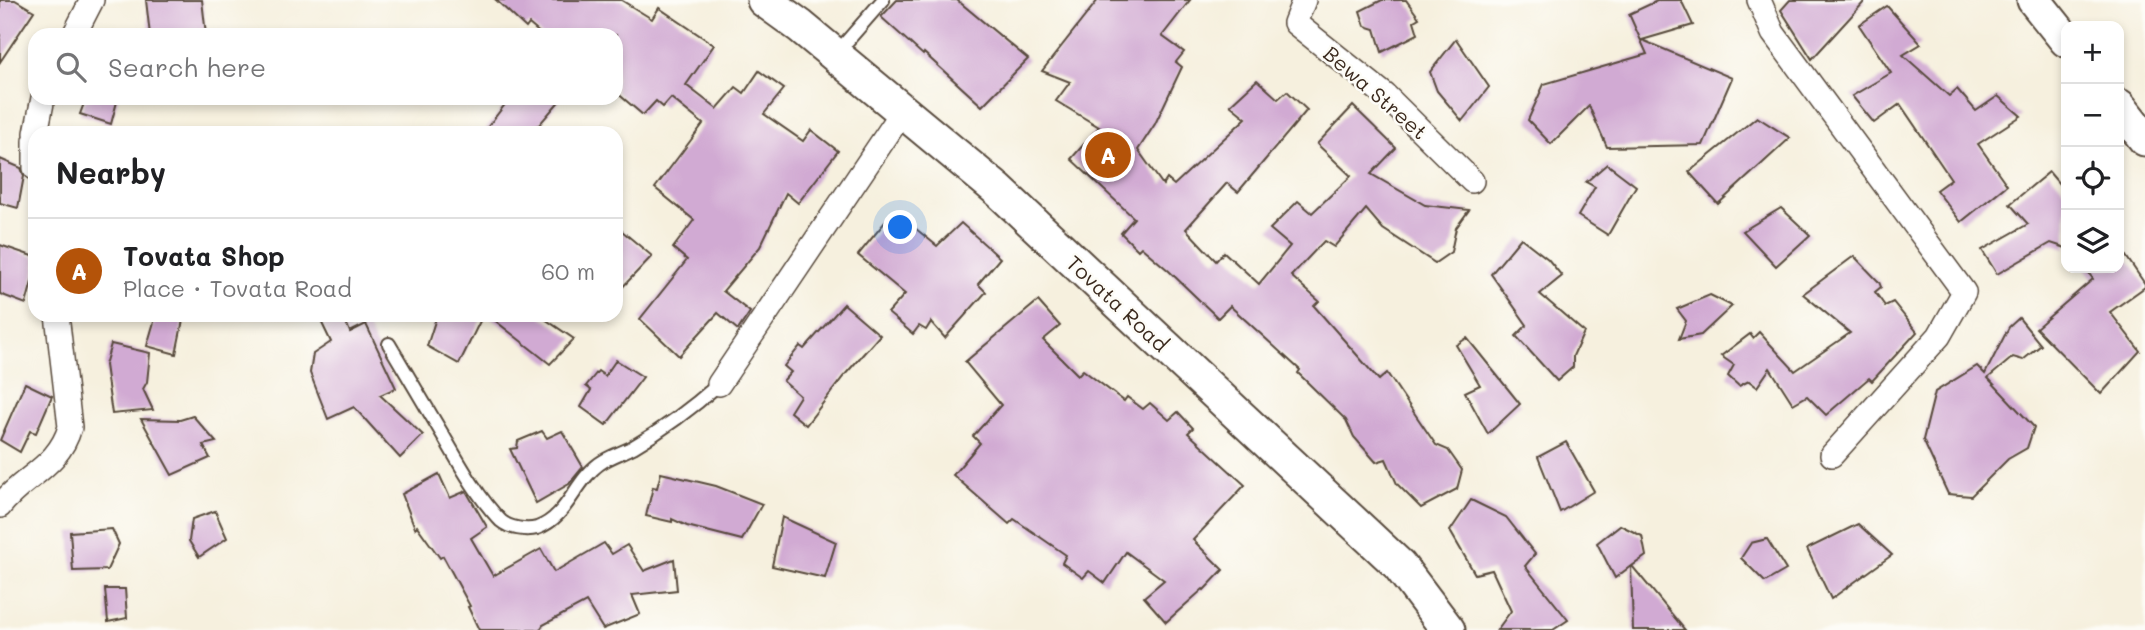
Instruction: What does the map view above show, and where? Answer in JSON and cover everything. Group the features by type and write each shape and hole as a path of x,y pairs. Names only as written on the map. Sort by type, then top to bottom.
{"street":[{"path":"78,28 92,0"},
{"name":"Tovata Road","path":"764,0 998,190 1399,565 1448,630"},
{"name":"Bewa Street","path":"1304,0 1295,23 1385,95 1472,181"},
{"path":"1759,0 1773,33 1964,292 1939,336 1832,455"},
{"path":"2035,0 2061,34"},
{"path":"37,126 42,105"},
{"path":"719,384 903,111"},
{"path":"2124,112 2145,139"},
{"path":"0,506 53,459 67,439 70,427 58,322"}],"lane":[{"path":"835,55 883,0"},
{"path":"389,344 466,475 502,522 526,529 537,528 555,517 584,477 597,465 630,449 686,414 719,384"}],"building":[{"path":"0,0 15,0 34,11 0,62"},
{"path":"146,0 202,0 205,28 149,28"},
{"path":"496,0 621,0 652,19 659,8 714,45 686,85 717,109 736,87 744,93 759,71 784,89 764,114 803,141 811,130 838,151 798,203 786,193 760,247 723,291 750,312 738,330 718,313 679,356 640,319 687,260 673,248 694,220 655,188 703,124 671,98 663,107 656,101 643,115 623,98 623,28 534,28 529,24 526,28"},
{"path":"897,0 957,0 1028,59 982,106 881,17"},
{"path":"1098,0 1190,0 1162,36 1184,52 1176,62 1182,67 1155,124 1138,150 1163,185 1167,179 1174,185 1246,118 1230,105 1257,80 1278,99 1287,91 1307,110 1238,192 1227,183 1186,229 1216,261 1224,252 1259,284 1290,246 1270,229 1298,201 1312,213 1351,176 1317,144 1353,106 1396,148 1371,174 1425,205 1469,210 1456,228 1451,252 1435,263 1383,229 1366,209 1334,247 1324,241 1291,276 1319,301 1314,306 1379,380 1387,373 1436,445 1448,450 1462,470 1457,489 1421,508 1397,484 1386,459 1376,462 1354,437 1346,420 1298,373 1300,370 1230,306 1218,318 1169,271 1141,247 1138,250 1121,233 1134,218 1071,159 1099,127 1056,101 1070,82 1042,71"},
{"path":"1382,0 1406,0 1419,18 1414,21 1418,34 1382,52 1375,29 1365,26 1360,11"},
{"path":"1659,0 1681,0 1693,25 1642,40 1732,78 1703,145 1607,147 1589,106 1551,144 1528,120 1544,84 1647,54 1629,14"},
{"path":"1790,0 1866,0 1812,59 1781,10"},
{"path":"1887,6 1921,44 1903,55 1949,96 1957,89 1976,111 1998,96 2021,116 1978,144 2007,185 1961,222 1936,190 1951,179 1900,104 1874,123 1852,96 1891,73 1859,25"},
{"path":"1456,39 1489,87 1462,121 1437,91 1430,72"},
{"path":"83,105 116,105 111,124 80,114"},
{"path":"505,105 556,105 539,125 488,126"},
{"path":"1757,117 1790,138 1718,204 1689,172"},
{"path":"0,159 21,168 24,176 18,208 0,203"},
{"path":"1607,164 1636,186 1608,235 1578,216 1595,187 1586,182"},
{"path":"2049,172 2061,186 2061,246 2051,243 1997,274 1982,250 2028,224 2010,204"},
{"path":"1781,208 1810,235 1776,266 1743,231"},
{"path":"894,211 937,246 961,223 1000,258 978,284 986,292 945,338 931,322 926,330 919,326 913,334 888,313 905,294 858,255"},
{"path":"623,232 652,256 623,287"},
{"path":"1521,238 1548,259 1562,276 1540,294 1584,332 1573,356 1573,367 1557,381 1516,336 1527,325 1491,274"},
{"path":"0,245 28,255 28,297 26,304 0,294"},
{"path":"2124,253 2145,284 2145,287 2110,312 2140,351 2101,394 2036,328 2093,279 2089,273 2124,273"},
{"path":"1854,256 1879,282 1881,287 1875,292 1885,306 1893,302 1917,332 1872,381 1869,378 1826,415 1807,396 1793,404 1770,368 1757,387 1749,381 1739,386 1728,376 1734,365 1721,356 1750,334 1753,338 1759,332 1795,371 1850,333 1803,294"},
{"path":"1710,295 1732,306 1701,335 1679,339 1686,321 1677,309"},
{"path":"1038,301 1060,326 1043,340 1078,375 1083,370 1124,401 1127,397 1143,409 1150,403 1169,420 1178,412 1193,428 1188,433 1245,485 1193,540 1223,570 1166,622 1144,597 1164,580 1126,552 1105,583 1089,571 1083,578 1062,563 1066,555 1014,519 1009,524 953,475 980,443 973,436 1001,405 965,362"},
{"path":"844,304 880,335 806,425 790,412 800,396 783,381 791,372 784,366 800,346 804,349"},
{"path":"2019,318 2041,345 2023,360 2013,357 1988,378 2034,427 2027,448 2008,459 1971,496 1948,494 1923,440 1935,392 1977,366 1985,374 2009,327"},
{"path":"154,322 183,322 176,354 147,346"},
{"path":"321,322 346,322 350,332 366,324 396,388 380,395 423,435 400,458 354,407 328,419 310,373 313,354 331,342"},
{"path":"435,322 480,322 459,364 427,346"},
{"path":"497,322 549,322 574,339 550,364"},
{"path":"1467,338 1520,404 1488,434 1465,392 1480,385 1456,345"},
{"path":"111,344 150,353 147,382 143,389 153,410 112,414 105,365"},
{"path":"616,360 643,377 606,425 581,407 591,390 586,386 598,371 605,376"},
{"path":"25,383 52,396 36,433 30,431 20,452 0,440"},
{"path":"193,416 216,442 203,445 210,458 172,475 141,419 180,420"},
{"path":"542,431 547,438 562,431 583,467 569,484 536,503 510,449 517,448 518,441"},
{"path":"1566,442 1594,491 1560,512 1538,457"},
{"path":"661,473 716,486 762,504 742,540 687,526 672,519 672,522 646,516 653,487 657,488"},
{"path":"439,474 450,498 466,491 487,527 471,538 493,576 541,549 554,572 604,543 612,554 627,545 644,571 674,559 677,590 632,595 640,614 603,629 586,602 543,625 540,630 479,630 468,607 470,606 443,556 440,558 417,526 415,528 402,494"},
{"path":"1471,500 1506,517 1535,554 1525,566 1568,620 1553,630 1497,630 1511,611 1492,570 1475,574 1450,531"},
{"path":"215,511 227,538 199,557 189,541 192,519"},
{"path":"782,517 836,542 825,578 772,566"},
{"path":"1858,524 1892,555 1831,599 1807,549"},
{"path":"1620,525 1642,536 1646,556 1632,566 1685,630 1633,630 1631,566 1615,578 1597,543"},
{"path":"112,529 119,544 107,570 73,571 70,532"},
{"path":"1767,539 1786,570 1765,582 1741,558 1751,543"},
{"path":"105,589 125,589 127,618 108,622"}],"place":[{"name":"Tovata Shop","path":"1108,155"}]}
